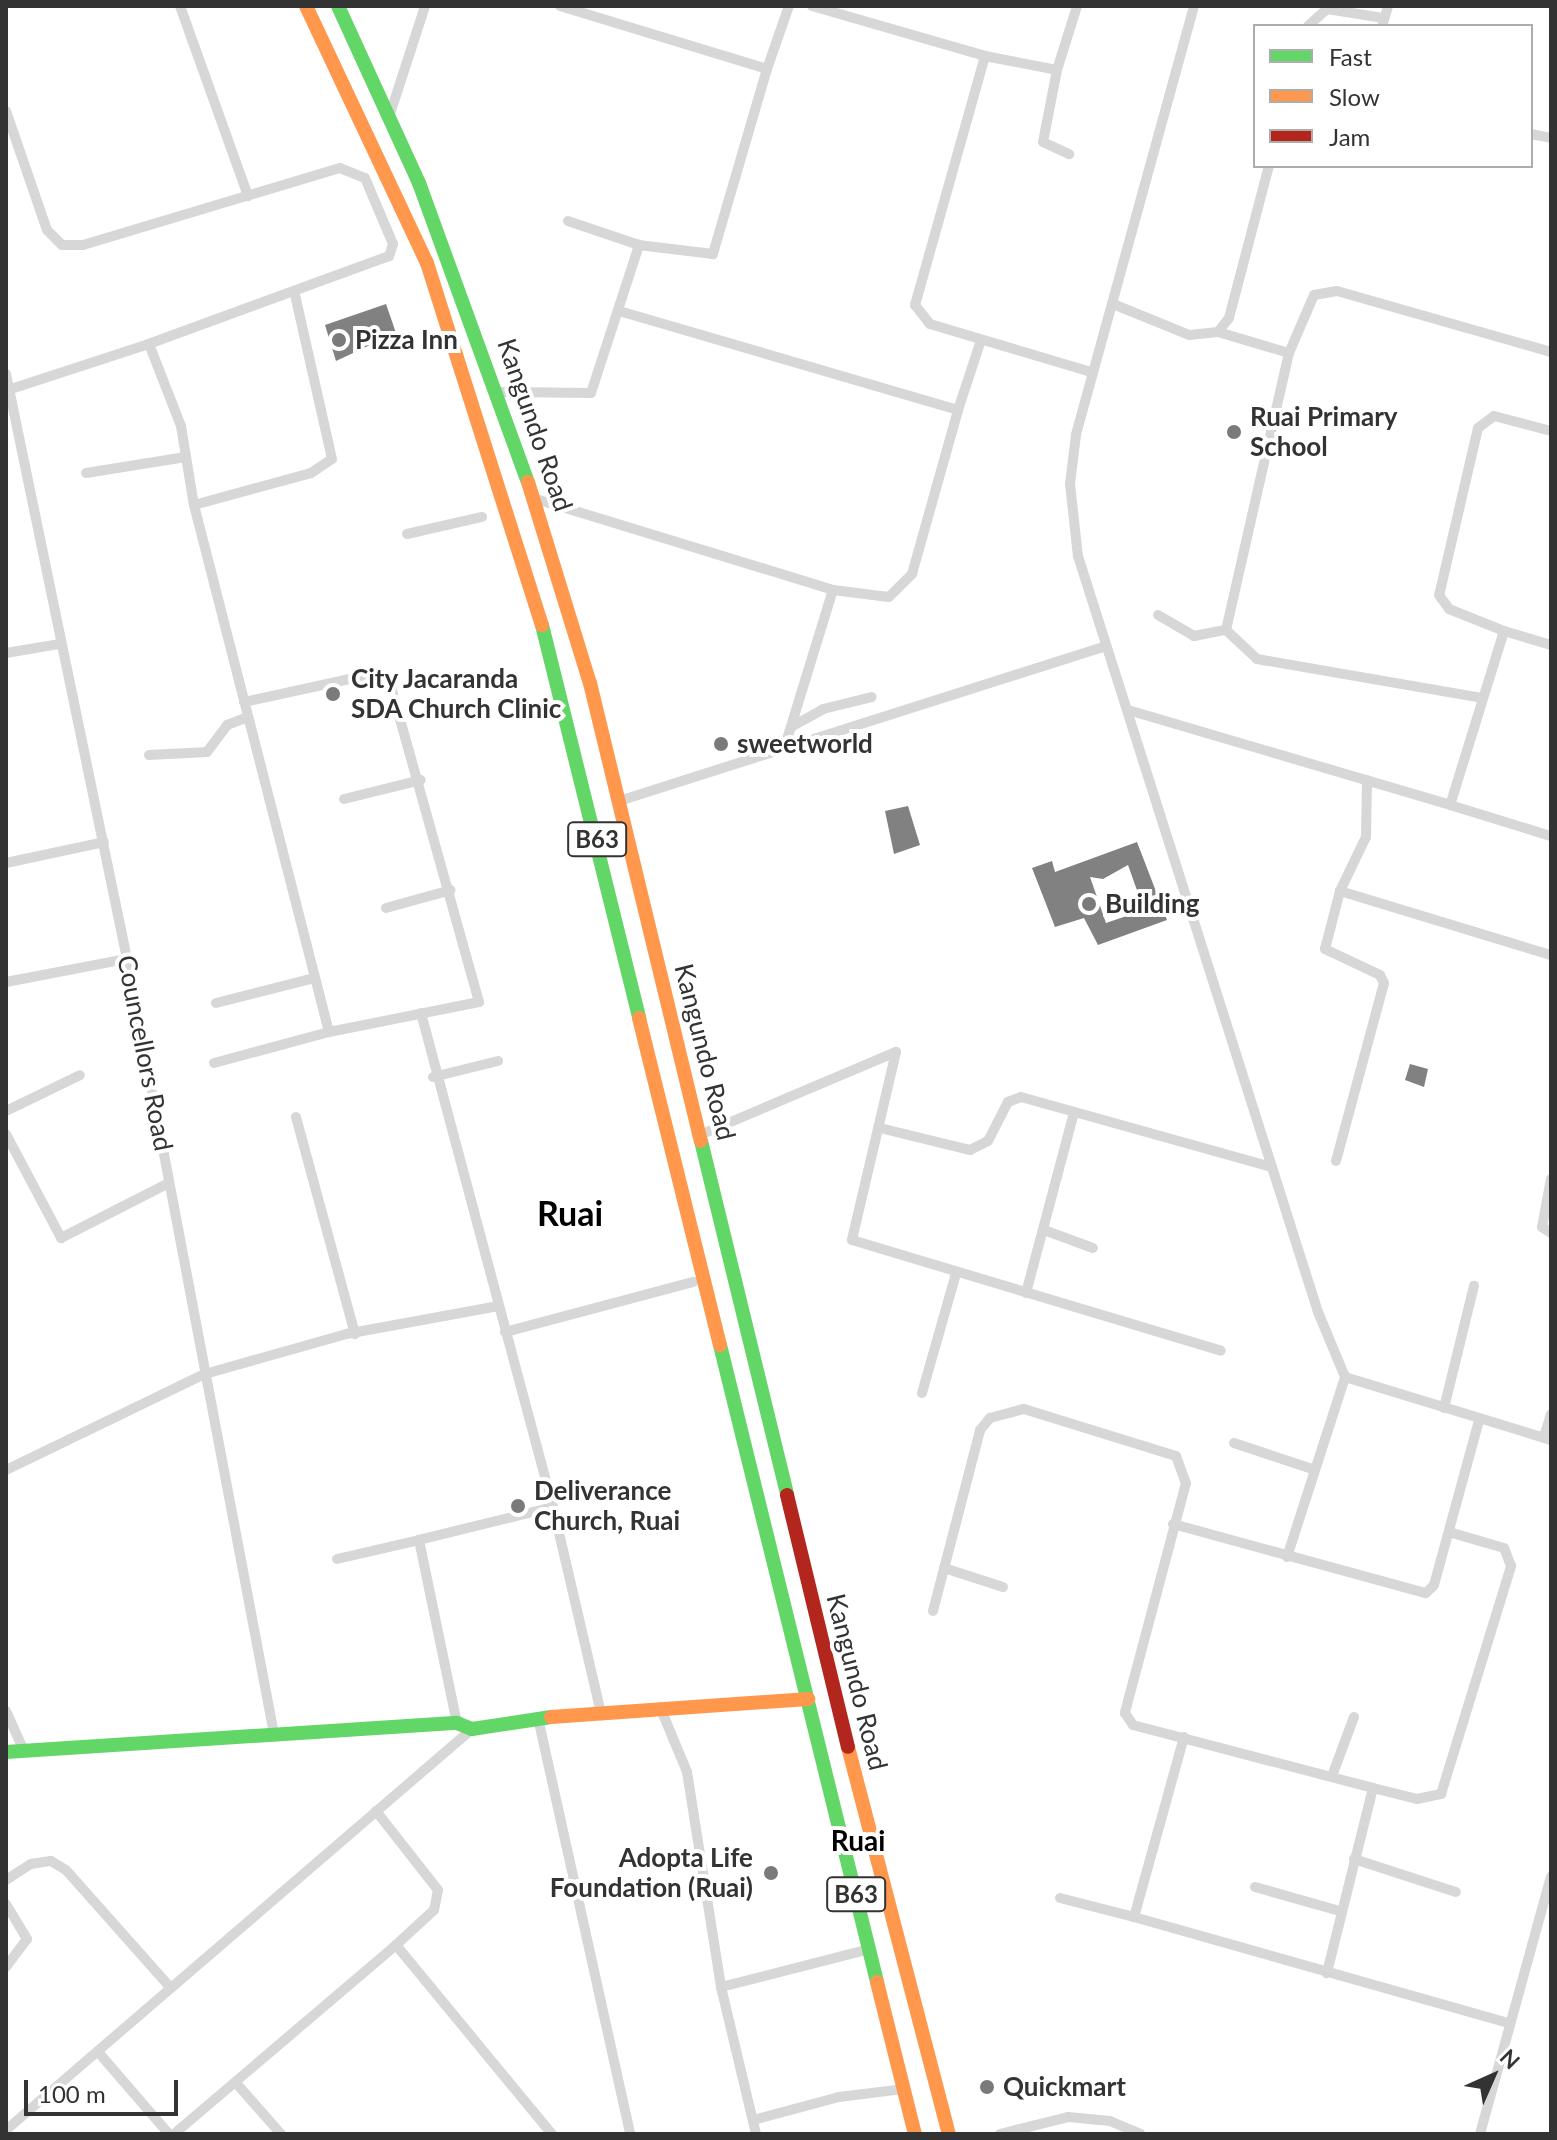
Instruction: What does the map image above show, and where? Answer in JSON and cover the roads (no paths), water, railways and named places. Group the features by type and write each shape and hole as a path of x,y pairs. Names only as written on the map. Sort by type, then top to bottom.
{"main road":[{"name":"Kangundo Road","path":"306,6 345,80 427,263 527,564 915,2134"},
{"name":"Kangundo Road","path":"338,6 449,254 536,499 619,801 949,2134"},
{"path":"345,80 365,65"},
{"path":"400,203 424,194"},
{"path":"427,263 449,254"},
{"path":"6,1752 457,1723 472,1729 538,1718 660,1707 808,1699"},
{"path":"904,2092 937,2089"}],"street":[{"path":"180,6 248,196"},
{"path":"389,116 425,6"},
{"path":"560,6 767,69"},
{"path":"568,221 639,245 703,257 719,248 767,69 789,6"},
{"path":"812,6 985,56 1057,70"},
{"path":"1069,154 1043,142 1057,70 1077,6"},
{"path":"1194,6 1113,304 1091,372 1070,484 1078,556 1103,647 1128,710 1271,1167 1345,1377 1287,1557"},
{"path":"1310,24 1327,9 1383,22 1388,6"},
{"path":"985,56 915,305 930,324 1091,372"},
{"path":"6,111 47,230 62,245 83,245 324,172 357,170 380,159"},
{"path":"1218,332 1229,318 1268,168"},
{"path":"11,389 149,344 393,251 376,199 357,170"},
{"path":"500,392 591,393 639,245"},
{"path":"194,505 311,473 332,459 294,291"},
{"path":"1226,630 1289,353 1308,301 1337,291 1551,352"},
{"path":"1113,304 1189,335 1218,332 1289,353"},
{"path":"619,311 958,410"},
{"path":"536,499 833,590 889,597 907,583 981,340"},
{"path":"149,344 186,457 194,505 329,1032"},
{"name":"Councellors Road","path":"6,374 60,644 104,842 274,1734"},
{"path":"1551,431 1494,416 1482,422 1454,520 1442,602 1504,631 1551,645"},
{"path":"86,473 186,457"},
{"path":"407,534 482,517"},
{"path":"784,749 833,590"},
{"path":"1158,615 1194,636 1226,630"},
{"path":"1226,630 1257,659 1482,698"},
{"path":"1450,805 1504,631"},
{"path":"6,653 60,644"},
{"path":"619,801 1103,647"},
{"path":"214,1063 329,1032 479,1002 397,691 380,676 244,702"},
{"path":"791,727 823,709 872,697"},
{"path":"1128,710 1551,836"},
{"path":"149,755 207,752 224,728 248,717"},
{"path":"344,799 421,780"},
{"path":"1336,1161 1384,983 1380,975 1336,959 1325,949 1340,891 1366,837 1367,780"},
{"path":"6,863 104,842"},
{"path":"386,908 451,890"},
{"path":"1340,891 1551,955"},
{"path":"6,982 127,959"},
{"path":"216,1003 314,978"},
{"path":"421,1013 433,1077 553,1507 601,1714"},
{"path":"700,1135 896,1052 851,1239 956,1274 1221,1351"},
{"path":"433,1077 498,1061"},
{"path":"6,1111 80,1075"},
{"path":"880,1128 970,1150 988,1141 1012,1098 1271,1167"},
{"path":"1026,1293 1074,1113"},
{"path":"296,1117 355,1334"},
{"path":"6,1134 61,1238 169,1183"},
{"path":"1551,1179 1542,1227 1551,1233"},
{"path":"1044,1230 1093,1248"},
{"path":"922,1393 956,1274"},
{"path":"505,1332 693,1282"},
{"path":"1444,1408 1474,1286"},
{"path":"6,1470 205,1374 355,1334 498,1306"},
{"path":"1345,1377 1479,1420 1547,1438 1551,1414"},
{"path":"933,1611 980,1430 990,1418 1015,1408 1176,1456 1187,1474 1125,1713 1133,1725 1417,1799 1441,1794 1511,1566 1504,1548 1449,1532"},
{"path":"1173,1524 1420,1594 1434,1585 1479,1420"},
{"path":"1234,1443 1315,1470"},
{"path":"337,1559 553,1507"},
{"path":"419,1540 457,1723"},
{"path":"944,1568 1003,1587"},
{"path":"660,1707 687,1772 721,1987 756,2134"},
{"path":"6,1711 24,1751"},
{"path":"1332,1776 1354,1717"},
{"path":"538,1718 630,2134"},
{"path":"6,2130 472,1729"},
{"path":"1134,1917 1184,1737"},
{"path":"1327,1973 1373,1788"},
{"path":"99,2053 171,2134 236,2083 396,1945 434,1910 438,1890 376,1811"},
{"path":"1354,1859 1456,1892"},
{"path":"6,1880 31,1864 51,1861 66,1870 170,1987"},
{"path":"1480,2134 1551,1877"},
{"path":"1255,1887 1340,1911"},
{"path":"1060,1898 1509,2023"},
{"path":"6,1904 27,1939 6,1967"},
{"path":"396,1945 552,2134"},
{"path":"721,1987 870,1949"},
{"path":"236,2083 281,2134"},
{"path":"753,2120 839,2097 904,2092"},
{"path":"1000,2134 1068,2117 1110,2121 1140,2134"}],"place":[{"name":"Pizza Inn","path":"339,340"},
{"name":"Ruai Primary School","path":"1234,432"},
{"name":"City Jacaranda SDA Church Clinic","path":"333,694"},
{"name":"sweetworld","path":"721,744"},
{"name":"Building","path":"1089,904"},
{"name":"Deliverance Church, Ruai","path":"518,1506"},
{"name":"Adopta Life Foundation (Ruai)","path":"771,1873"},
{"name":"Quickmart","path":"987,2087"}],"district":[{"name":"Ruai","path":"570,1213"},
{"name":"Ruai","path":"858,1840"}]}
